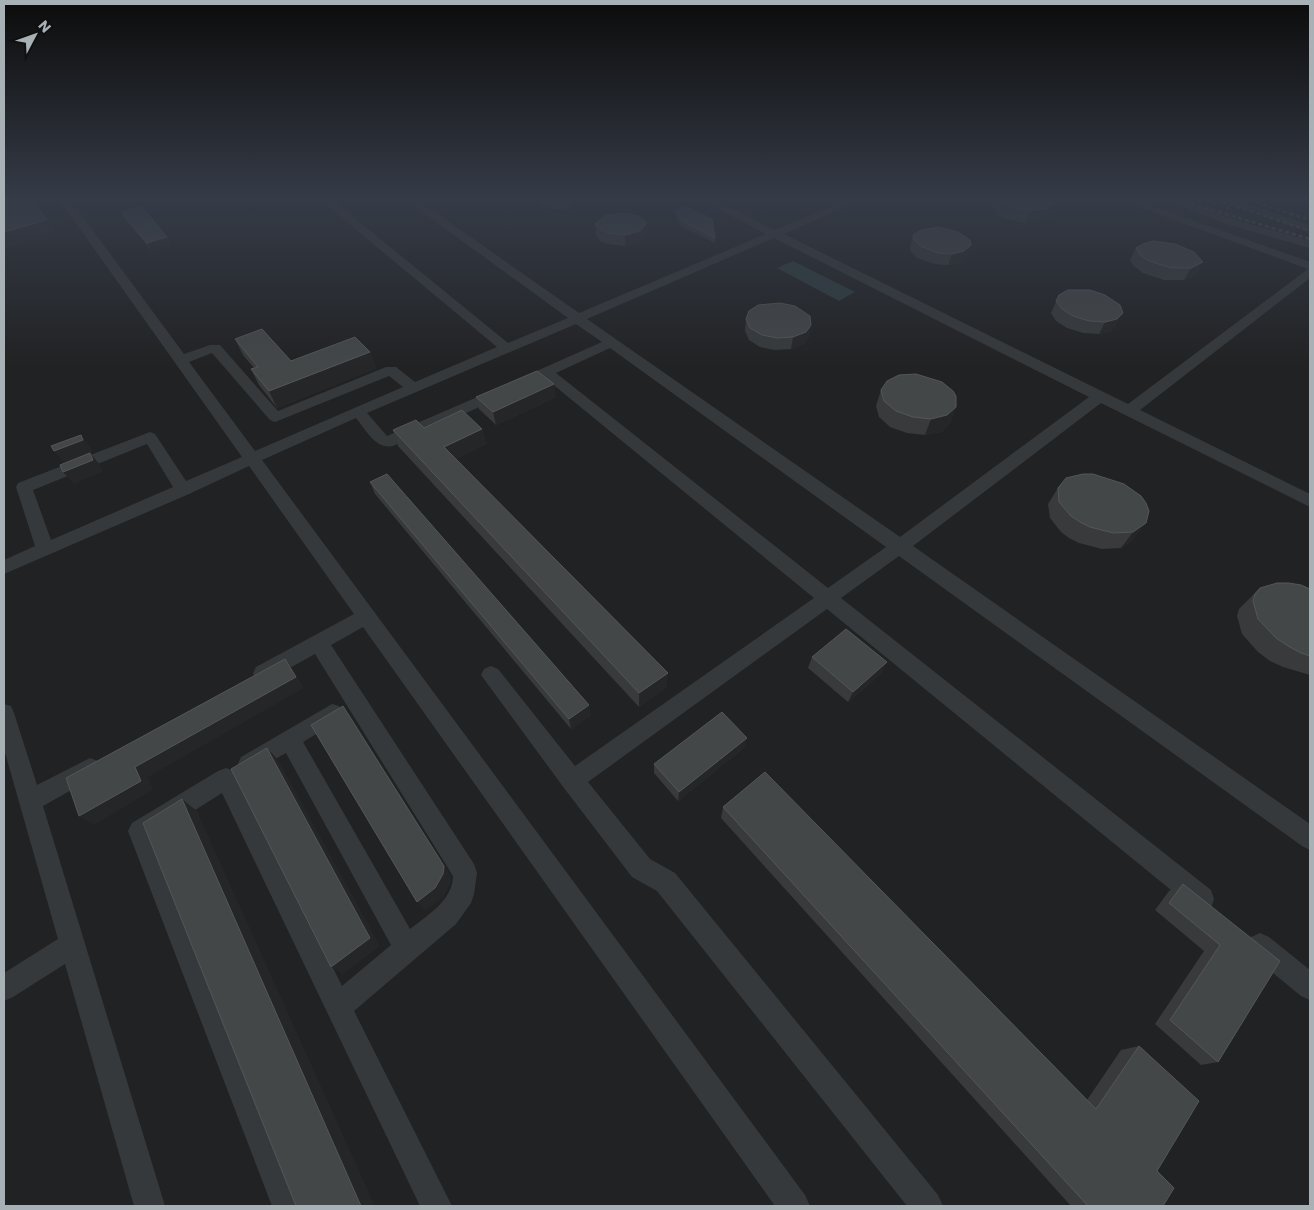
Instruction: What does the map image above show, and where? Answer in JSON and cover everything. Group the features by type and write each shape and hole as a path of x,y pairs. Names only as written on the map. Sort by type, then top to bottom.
{"lane":[{"path":"104,254 794,1206"},
{"path":"392,254 508,349"},
{"path":"487,254 1310,838"},
{"path":"4,567 413,388 728,254"},
{"path":"813,254 1310,501"},
{"path":"1278,254 1310,266"},
{"path":"1128,410 1310,272"},
{"path":"358,412 383,441 388,442 611,343"},
{"path":"180,360 215,348 275,417 391,370 413,388"},
{"path":"546,372 1218,913"},
{"path":"572,780 899,546 1100,396"},
{"path":"45,549 24,487 150,437 183,490"},
{"path":"248,681 366,617"},
{"path":"318,643 465,872 465,883 456,905 338,1007"},
{"path":"491,675 640,868 666,882 926,1206"},
{"path":"288,1206 140,832 355,700"},
{"path":"4,713 150,1206"},
{"path":"290,739 407,949"},
{"path":"30,801 108,758"},
{"path":"226,778 436,1206"},
{"path":"1249,937 1310,987"},
{"path":"4,988 72,945"}],"shaded area":[{"path":"4,254 1310,254 1310,1206 4,1206"},
{"path":"793,261 855,292 839,301 777,268"}],"building":[{"path":"1196,254 1203,262 1191,268 1171,268 1149,261 1140,255"},
{"path":"1068,290 1090,290 1105,295 1120,305 1123,313 1117,319 1105,322 1089,321 1073,316 1062,309 1056,301 1059,295"},
{"path":"780,303 795,306 810,316 811,325 806,332 793,337 777,338 762,335 750,328 746,319 749,311 758,305"},
{"path":"262,329 291,361 355,337 370,352 269,391 251,369 258,367 235,339"},
{"path":"537,371 554,384 493,412 476,397"},
{"path":"916,374 942,382 953,391 956,396 956,407 947,415 931,419 913,417 896,411 884,401 881,390 887,381 899,375"},
{"path":"462,410 482,429 444,447 668,673 639,693 393,430 416,420 424,428"},
{"path":"81,435 83,440 54,451 51,446"},
{"path":"90,453 93,460 63,472 60,465"},
{"path":"387,474 589,705 569,719 370,482"},
{"path":"1093,474 1124,484 1141,496 1149,511 1146,523 1133,532 1113,533 1090,527 1071,516 1059,502 1058,488 1066,478"},
{"path":"1277,583 1301,585 1310,589 1310,656 1301,653 1276,638 1258,619 1253,601 1255,594 1260,588"},
{"path":"846,629 887,662 853,692 812,657"},
{"path":"285,659 296,677 135,767 141,781 79,816 66,778"},
{"path":"343,706 444,866 443,874 435,888 417,902 311,725"},
{"path":"722,712 747,738 679,792 654,764"},
{"path":"267,748 370,938 331,967 231,769"},
{"path":"765,772 1096,1109 1139,1046 1199,1101 1157,1171 1174,1188 1163,1206 1088,1206 723,807"},
{"path":"182,799 361,1206 296,1206 143,823"},
{"path":"1183,884 1280,961 1218,1062 1170,1020 1220,945 1169,903"}]}
